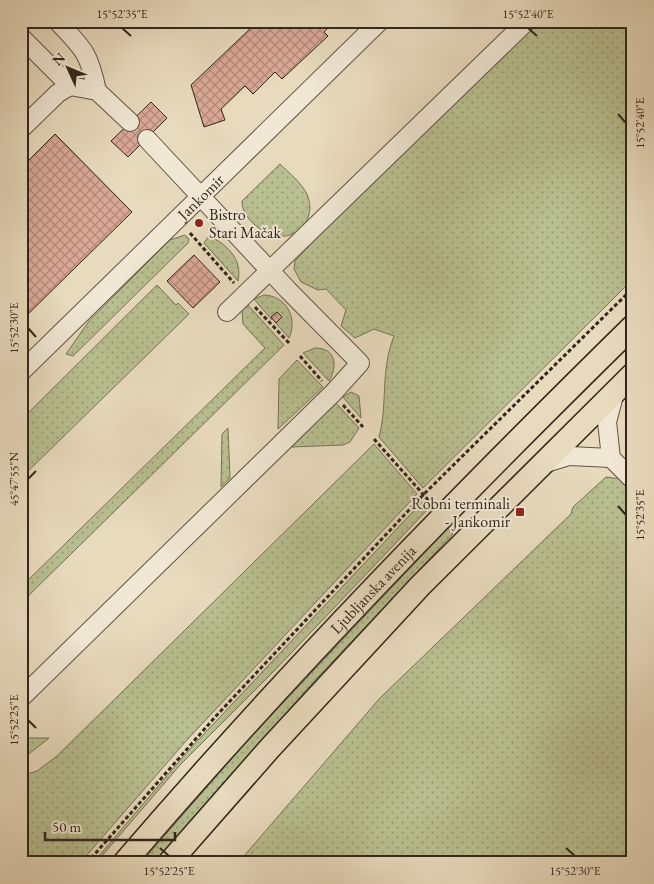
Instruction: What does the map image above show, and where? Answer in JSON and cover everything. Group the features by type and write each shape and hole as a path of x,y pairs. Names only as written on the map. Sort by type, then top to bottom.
{"main road":[{"name":"Ljubljanska avenija","path":"124,863 268,698 424,534 633,326"},
{"name":"Ljubljanska avenija","path":"169,863 270,748 420,586 633,374"},
{"path":"107,863 137,829 179,799"}],"street":[{"name":"Jankomir","path":"21,372 380,21"},
{"path":"227,312 527,21"},
{"path":"68,25 90,61 98,91 130,122"},
{"path":"21,37 70,86 98,91"},
{"path":"21,128 58,93 70,86"},
{"path":"21,698 333,393 360,363 269,270 147,139"},
{"path":"615,392 607,422 611,458 633,480"},
{"path":"543,464 569,456 611,458"}],"path":[{"path":"190,233 238,287"},
{"path":"87,863 216,716 423,495 633,288"},
{"path":"251,302 288,343"},
{"path":"300,356 328,387"},
{"path":"338,398 363,427"},
{"path":"374,439 436,508"}],"green space":[{"path":"537,21 633,21 633,279 423,488 379,437 382,425 385,375 394,336 374,329 355,338 341,326 346,310 326,289 318,290 301,282 294,269 295,261 334,219"},
{"path":"280,164 304,189 309,200 310,212 300,230 291,235 280,236 268,233 252,223 244,211 242,201"},
{"path":"185,235 189,239 188,243 73,356 66,354 89,321 170,240"},
{"path":"209,236 222,243 236,260 239,273 238,281 204,243"},
{"path":"157,285 176,305 178,303 189,314 21,478 21,420"},
{"path":"264,295 279,299 288,310 292,323 289,338 275,322 282,317 277,312 272,317 272,320 254,299"},
{"path":"248,305 284,345 21,603 21,587 265,348 243,324 242,311"},
{"path":"315,348 322,349 331,354 334,370 329,381 303,353"},
{"path":"297,360 323,387 278,429 279,379"},
{"path":"351,392 359,396 361,418 343,397"},
{"path":"336,403 359,428 350,442 343,445 291,447"},
{"path":"228,428 230,478 221,487 222,434"},
{"path":"374,444 417,494 186,741 80,863 21,863 21,776 37,771 57,756"},
{"path":"606,477 621,479 633,489 633,863 238,863 380,698 571,514 573,507"},
{"path":"422,502 429,508 273,672 180,765 101,857 103,860 101,863 93,863 188,751"},
{"path":"448,528 453,534 318,677 153,863 141,863 247,741"},
{"path":"21,738 49,738 30,753 21,756"}],"building":[{"path":"247,21 335,21 324,32 328,36 282,79 275,72 253,94 245,86 221,109 225,120 204,127 191,85 253,26"},
{"path":"151,102 167,118 128,157 111,141"},
{"path":"55,134 132,212 21,321 21,168"},
{"path":"194,255 220,282 193,308 167,281"},
{"path":"277,312 282,317 276,323 271,317"}],"place":[{"name":"Bistro Stari Mačak","path":"199,223"},
{"name":"Robni terminali - Jankomir","path":"520,512"}]}
